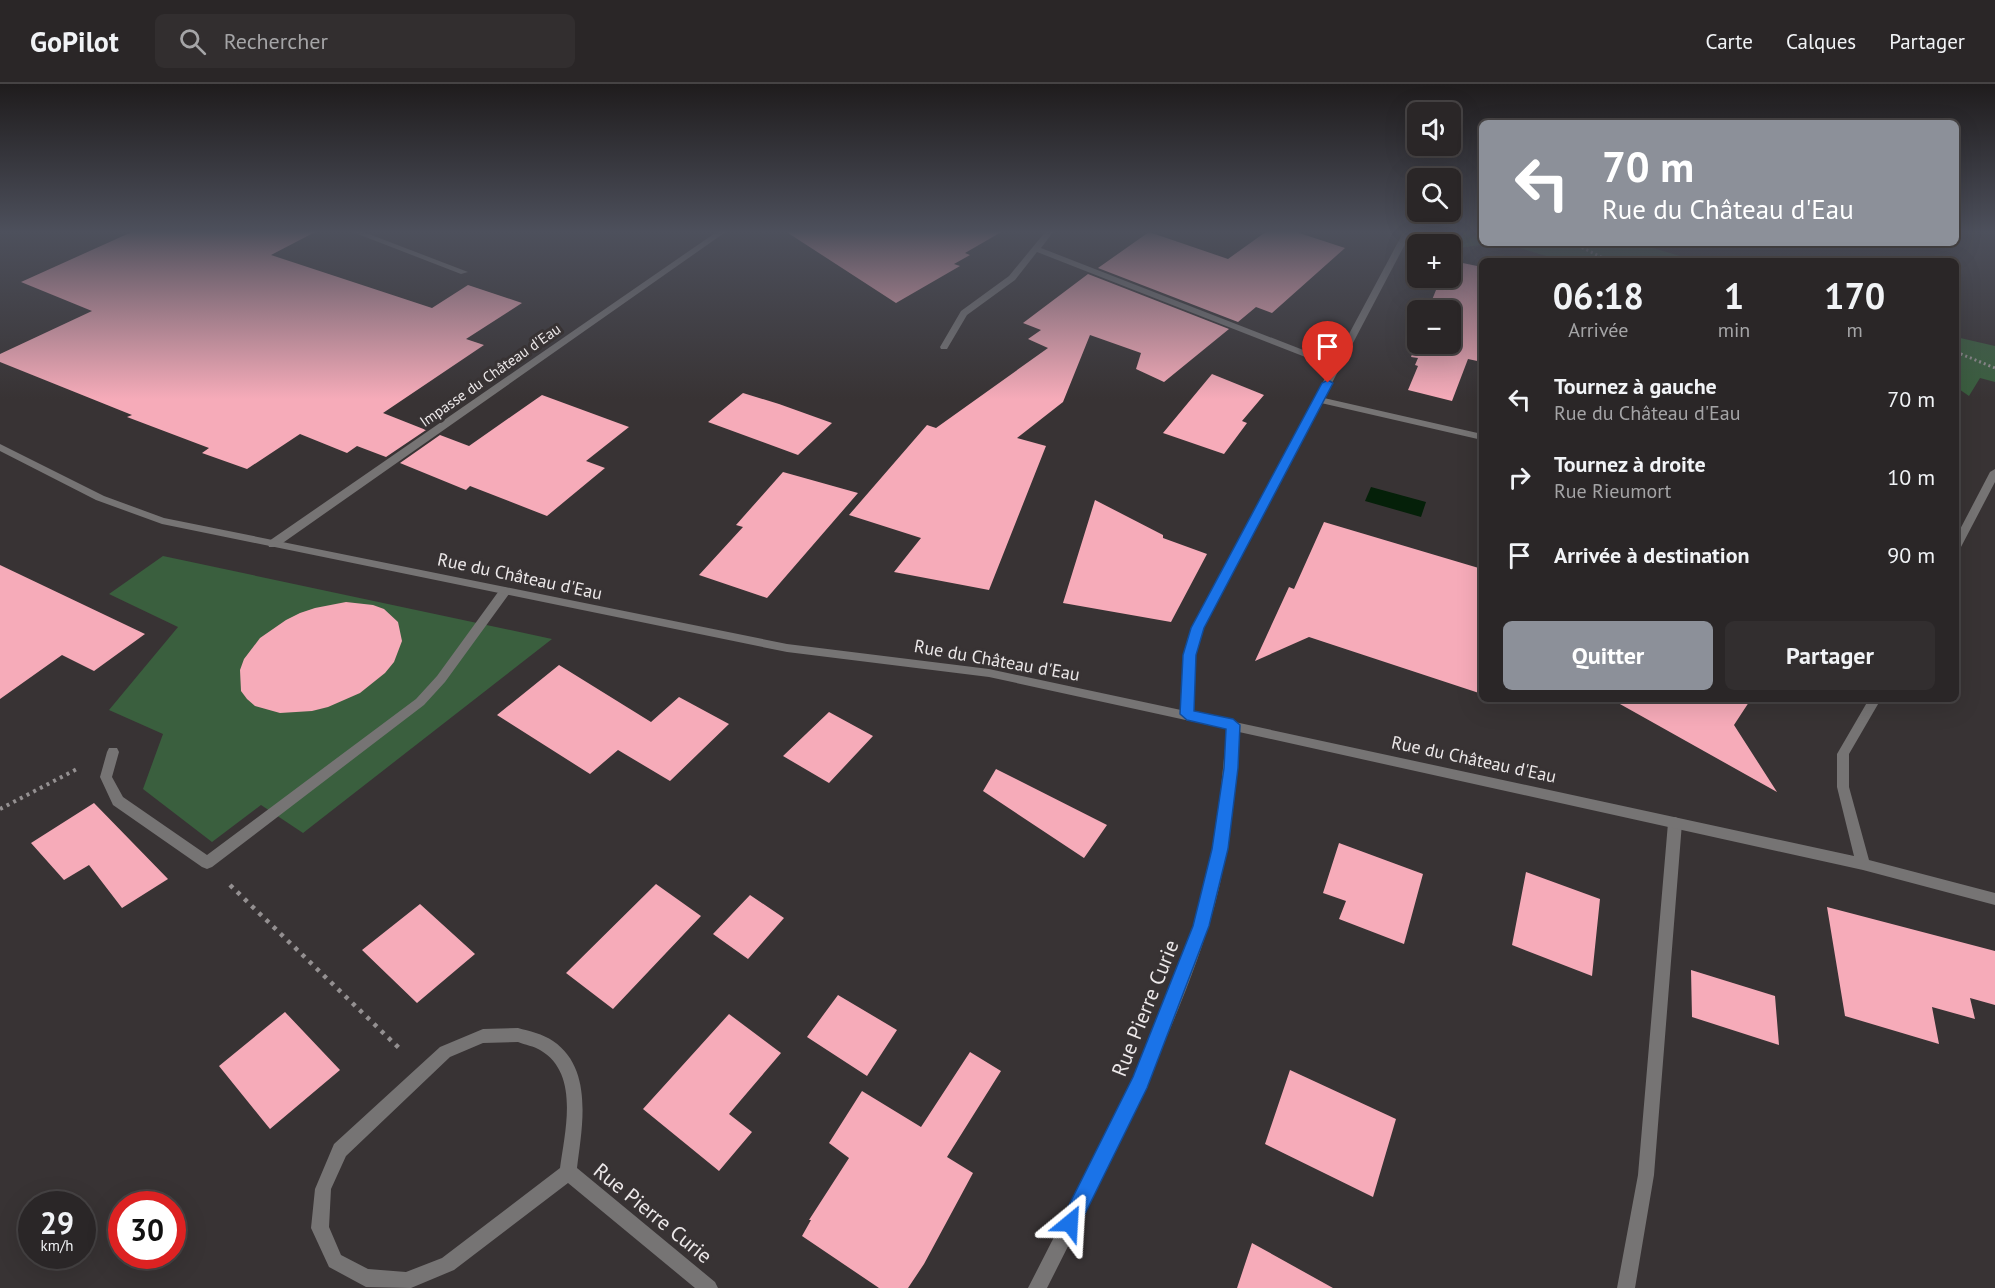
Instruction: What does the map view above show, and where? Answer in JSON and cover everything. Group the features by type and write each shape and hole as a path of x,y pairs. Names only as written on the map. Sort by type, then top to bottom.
{"street":[{"name":"Impasse du Château d'Eau","path":"273,544 642,287"},
{"path":"944,346 964,313 999,287"},
{"path":"1135,287 1336,366"},
{"path":"1187,714 1190,655 1197,628 1378,287"},
{"path":"1319,399 1479,436"},
{"name":"Rue du Château d'Eau","path":"0,447 100,498 162,521 787,648 989,673 1187,714 1863,864 1995,899"},
{"path":"1959,541 1995,472"},
{"path":"112,752 106,777 118,801 207,863 420,702 441,679 506,591"},
{"path":"1863,864 1842,787 1843,754 1873,702"},
{"name":"Rue Pierre Curie","path":"1037,1288 1140,1082 1201,926 1220,849 1231,768 1233,725"},
{"path":"1626,1288 1646,1174 1676,823"},
{"name":"Rue Pierre Curie","path":"518,1035 548,1046 569,1069 575,1102 568,1172 448,1264 406,1281 366,1278 335,1261 320,1228 323,1189 340,1150 446,1052 483,1036 518,1035"},
{"name":"Rue Pierre Curie","path":"568,1172 709,1288"}],"path":[{"path":"1959,353 1995,368"},
{"path":"0,809 112,752"},
{"path":"207,863 424,1072"}],"shaded area":[{"path":"1959,338 1995,346 1995,382 1980,378 1969,396 1959,389"},
{"path":"1371,487 1426,502 1421,517 1365,501"},
{"path":"163,556 552,639 303,833 261,805 212,842 143,789 163,734 109,710 178,627 109,594"}],"building":[{"path":"34,287 369,287 432,308 465,287 475,287 522,303 466,339 484,345 383,413 426,430 386,457 357,446 347,453 300,434 247,469 202,453 209,448 127,417 132,415 0,362 0,354 92,311"},
{"path":"872,287 923,287 896,303"},
{"path":"1071,287 1122,287 1229,329 1164,382 1136,369 1141,353 1090,335 1063,402 1017,438 1046,446 989,590 894,572 921,538 849,515 927,425 936,428 1048,348 1028,339 1041,330 1023,323"},
{"path":"1148,287 1301,287 1272,313 1256,307 1238,322"},
{"path":"1479,287 1479,361 1468,359 1452,401 1408,390 1418,366 1415,365 1418,358 1411,357 1412,354 1461,354 1461,300 1432,300 1437,288"},
{"path":"1212,374 1264,395 1242,421 1247,423 1224,454 1163,433"},
{"path":"743,393 832,423 798,455 708,422"},
{"path":"542,395 629,427 586,461 605,468 547,516 470,486 466,490 400,463 440,435 469,446"},
{"path":"783,472 858,493 767,598 699,575 743,527 736,525"},
{"path":"1095,500 1163,535 1163,538 1207,554 1171,622 1063,603"},
{"path":"1324,522 1479,568 1479,693 1309,637 1255,661 1289,587 1294,589"},
{"path":"0,565 145,634 94,671 62,655 0,699"},
{"path":"346,602 373,605 384,609 398,622 402,641 394,662 385,673 360,693 328,707 312,711 280,713 255,706 247,699 241,691 240,670 244,659 260,638 300,613"},
{"path":"559,665 651,722 679,697 729,724 670,781 618,750 590,774 497,715"},
{"path":"1616,702 1749,702 1734,725 1777,792"},
{"path":"829,712 873,736 829,783 783,756"},
{"path":"996,769 1107,825 1084,858 983,791"},
{"path":"94,803 168,879 122,908 89,865 64,880 31,843"},
{"path":"1339,843 1423,874 1404,944 1339,919 1346,901 1323,893"},
{"path":"1526,872 1600,899 1592,976 1512,945"},
{"path":"656,884 701,916 613,1009 566,973"},
{"path":"750,895 784,918 748,959 713,934"},
{"path":"420,904 475,954 417,1003 362,950"},
{"path":"1827,907 1995,951 1995,1005 1970,998 1975,1019 1932,1007 1939,1044 1845,1016"},
{"path":"1691,970 1775,996 1779,1045 1692,1017"},
{"path":"838,995 897,1030 867,1076 807,1037"},
{"path":"285,1012 340,1070 270,1129 219,1066"},
{"path":"729,1014 781,1053 729,1114 752,1132 719,1171 643,1109"},
{"path":"970,1052 1001,1071 947,1157 973,1173 924,1264 908,1288 879,1288 802,1236 811,1220 809,1220 849,1158 829,1143 862,1091 921,1127"},
{"path":"1290,1070 1396,1119 1373,1197 1265,1144"},
{"path":"1252,1243 1333,1288 1237,1288"}],"route":[{"path":"1070,1223 1140,1082 1201,926 1220,849 1231,768 1233,725 1187,714 1190,655 1197,628 1328,383"}]}
